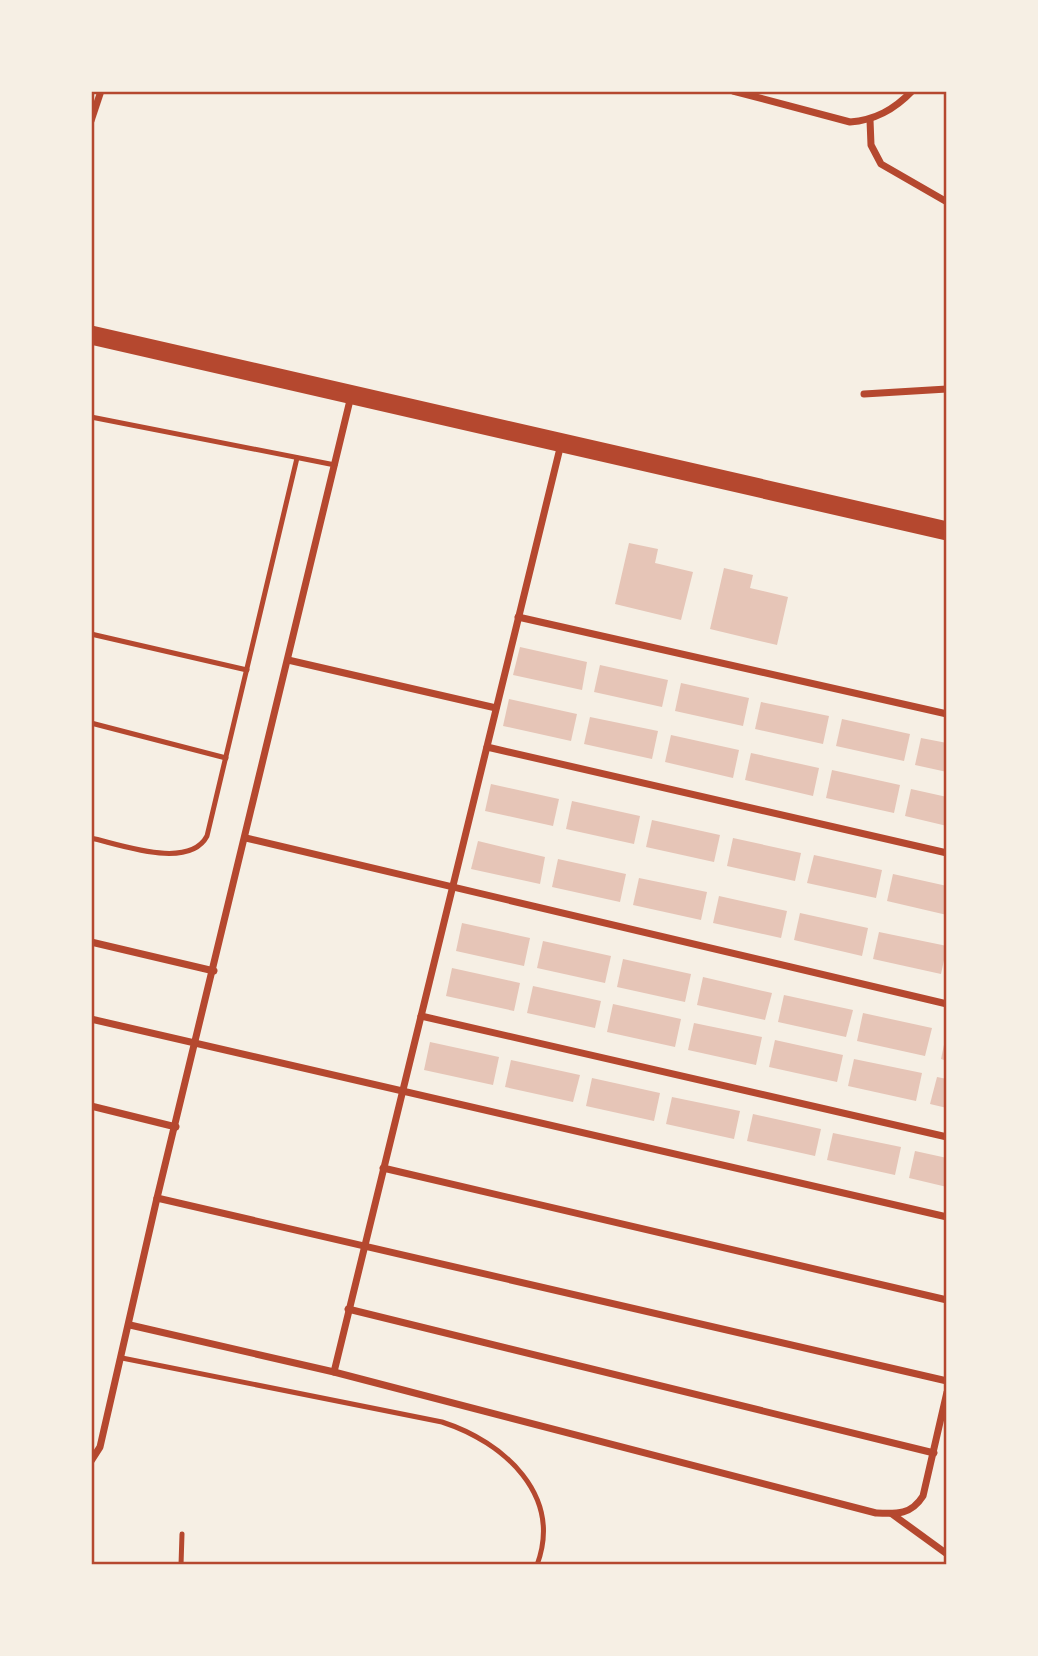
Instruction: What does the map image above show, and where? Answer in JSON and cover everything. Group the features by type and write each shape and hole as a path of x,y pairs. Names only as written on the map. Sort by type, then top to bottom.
{"highway":[{"path":"91,335 947,531"}],"street":[{"path":"91,121 100,91"},
{"path":"733,91 822,117 850,122 870,120 885,114 912,91"},
{"path":"870,120 872,145 881,164 947,202"},
{"path":"864,394 947,389"},
{"path":"91,1461 100,1447 122,1358 157,1198 351,396"},
{"path":"334,1373 561,443"},
{"path":"518,617 947,714"},
{"path":"288,660 496,708"},
{"path":"486,747 947,853"},
{"path":"246,838 947,1004"},
{"path":"91,942 214,971"},
{"path":"421,1016 947,1138"},
{"path":"91,1019 947,1217"},
{"path":"91,1105 176,1127"},
{"path":"383,1168 947,1300"},
{"path":"157,1198 365,1244 947,1381"},
{"path":"348,1309 934,1453"},
{"path":"130,1325 334,1373 863,1509 892,1514 906,1513 916,1507 923,1496 947,1392"},
{"path":"892,1514 947,1553"}],"lane":[{"path":"91,417 335,464"},
{"path":"91,838 173,854 190,853 202,846 207,836 297,458"},
{"path":"91,634 247,670"},
{"path":"91,723 226,758"},
{"path":"122,1358 442,1422 479,1437 526,1478 536,1495 545,1529 537,1565"},
{"path":"181,1565 182,1534"}],"building":[{"path":"629,543 658,549 655,563 693,572 681,620 615,604"},
{"path":"724,568 753,575 750,588 788,597 777,645 710,629"},
{"path":"520,647 587,662 582,690 513,675"},
{"path":"600,665 668,680 662,707 594,692"},
{"path":"681,683 749,698 743,726 675,711"},
{"path":"509,699 577,714 571,741 503,726"},
{"path":"761,702 829,716 823,744 755,729"},
{"path":"590,717 658,731 652,759 584,744"},
{"path":"842,719 910,734 904,761 836,746"},
{"path":"671,735 739,750 733,778 665,762"},
{"path":"921,738 947,743 947,772 915,765"},
{"path":"751,753 819,768 813,796 745,780"},
{"path":"832,770 900,785 894,813 826,798"},
{"path":"491,784 559,799 553,826 485,811"},
{"path":"911,789 947,797 947,826 905,816"},
{"path":"572,801 640,816 634,844 566,829"},
{"path":"652,820 720,835 714,862 646,847"},
{"path":"733,838 801,853 795,881 727,866"},
{"path":"478,841 545,857 540,884 471,869"},
{"path":"814,855 882,870 876,898 807,883"},
{"path":"558,859 626,874 620,902 552,887"},
{"path":"893,874 947,886 947,915 887,901"},
{"path":"639,878 707,892 701,920 633,905"},
{"path":"719,896 787,911 781,938 713,923"},
{"path":"800,913 868,928 862,956 794,940"},
{"path":"462,923 530,938 524,966 456,951"},
{"path":"879,932 947,946 941,974 873,959"},
{"path":"543,941 611,956 605,983 537,968"},
{"path":"623,959 691,974 685,1002 617,987"},
{"path":"452,968 520,983 514,1011 446,996"},
{"path":"703,977 772,993 765,1020 697,1005"},
{"path":"533,986 601,1001 595,1028 527,1013"},
{"path":"784,995 853,1010 846,1037 778,1022"},
{"path":"613,1004 681,1019 675,1047 607,1032"},
{"path":"863,1013 932,1028 925,1056 857,1041"},
{"path":"694,1023 762,1037 756,1065 688,1050"},
{"path":"947,1035 947,1061 941,1059"},
{"path":"775,1040 843,1055 837,1082 769,1067"},
{"path":"430,1042 499,1057 493,1085 424,1070"},
{"path":"854,1059 922,1073 916,1101 848,1086"},
{"path":"511,1060 580,1075 573,1102 505,1087"},
{"path":"937,1077 947,1079 947,1108 930,1104"},
{"path":"592,1078 660,1093 654,1121 586,1106"},
{"path":"672,1097 740,1111 734,1139 666,1124"},
{"path":"753,1114 821,1129 815,1156 747,1141"},
{"path":"833,1133 901,1147 895,1175 827,1160"},
{"path":"915,1151 947,1158 947,1187 909,1178"}]}
